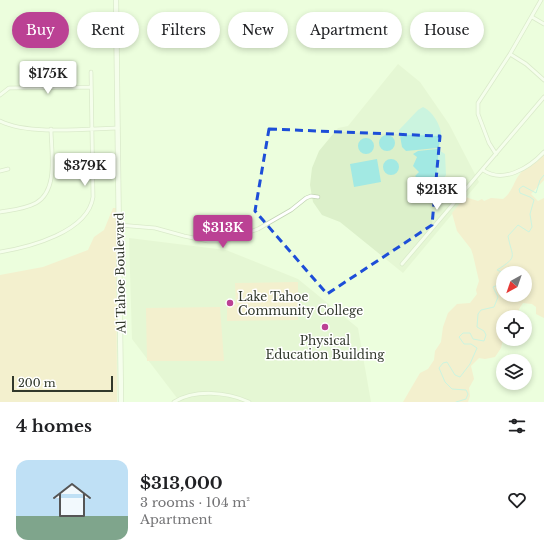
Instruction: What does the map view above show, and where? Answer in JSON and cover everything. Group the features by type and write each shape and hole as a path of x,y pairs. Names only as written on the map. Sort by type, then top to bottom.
{"main road":[{"name":"Al Tahoe Boulevard","path":"116,0 121,402"}],"street":[{"path":"496,154 489,142 478,108 482,96 510,54 541,0"},
{"path":"532,17 544,24"},
{"path":"510,54 526,64 544,80"},
{"path":"0,252 20,248 45,240 67,229 86,216 92,204 93,197 91,72"},
{"path":"0,95 9,88 91,87"},
{"path":"402,264 544,97"},
{"path":"0,121 18,128 118,128"},
{"path":"0,212 35,204 46,193 51,179 51,129"},
{"path":"483,170 496,176 509,175 530,164 544,152"},
{"path":"0,172 8,169"},
{"path":"119,225 155,228 208,241 225,241 258,229 291,210 306,198 318,196"},
{"path":"174,402 188,396 211,394 226,395 249,402"}],"highlighted area":[{"path":"269,129 440,136 432,225 327,294 255,211"}],"shaded area":[{"path":"398,64 420,82 449,124 479,182 403,273 340,222 322,215 313,202 310,185 312,168 319,151 338,128 348,126"},
{"path":"544,151 544,180 531,194 538,201 544,198 544,318 536,314 536,307 532,304 523,303 519,310 496,310 496,346 501,346 501,348 495,357 485,359 479,358 471,366 474,379 469,388 470,396 468,402 403,402 420,373 428,369 434,360 435,351 441,342 443,327 448,313 457,304 470,303 477,294 476,290 479,281 473,255 471,249 457,231 452,213 465,197 478,201 482,199 484,201 491,198 503,199 510,192 523,170"},
{"path":"113,208 116,208 117,402 0,402 0,275 43,267 88,250 94,237 104,230"},
{"name":"Lake Tahoe Community College","path":"129,238 226,250 298,279 358,328 371,402 180,402 132,339"},
{"path":"298,282 298,320 227,321 227,304 236,304 235,283"},
{"path":"220,307 224,361 147,361 146,308"}],"water":[{"path":"423,107 432,114 439,126 442,138 440,144 437,148 406,151 402,147 399,130 418,110"},
{"path":"387,135 393,137 395,143 393,149 387,151 381,149 379,143 381,137"},
{"path":"366,138 372,140 374,146 372,152 366,154 360,152 358,146 360,140"},
{"path":"437,149 445,154 446,175 439,182 427,183 415,176 419,172 413,166 417,157 413,154 418,151"},
{"path":"377,159 381,182 354,187 350,164"},
{"path":"391,159 397,161 399,167 397,173 391,175 385,173 383,167 385,161"}],"waterway":[{"path":"503,266 509,262 512,256 508,236 518,225 529,232 532,227 530,214 534,200 520,193 519,189 523,186 536,193 540,180 544,175"},
{"path":"496,286 493,287 496,293"},
{"path":"456,402 466,399 468,394 466,390 452,389 445,382 439,368 443,363 447,362 455,375 460,377 470,364 477,348 471,344 464,344 459,337 463,333 470,333 473,339 484,341 486,335 484,331 477,327 478,314 481,310 494,307 496,302"}],"place":[{"name":"Lake Tahoe Community College","path":"230,303"},
{"name":"Physical Education Building","path":"325,327"}]}
